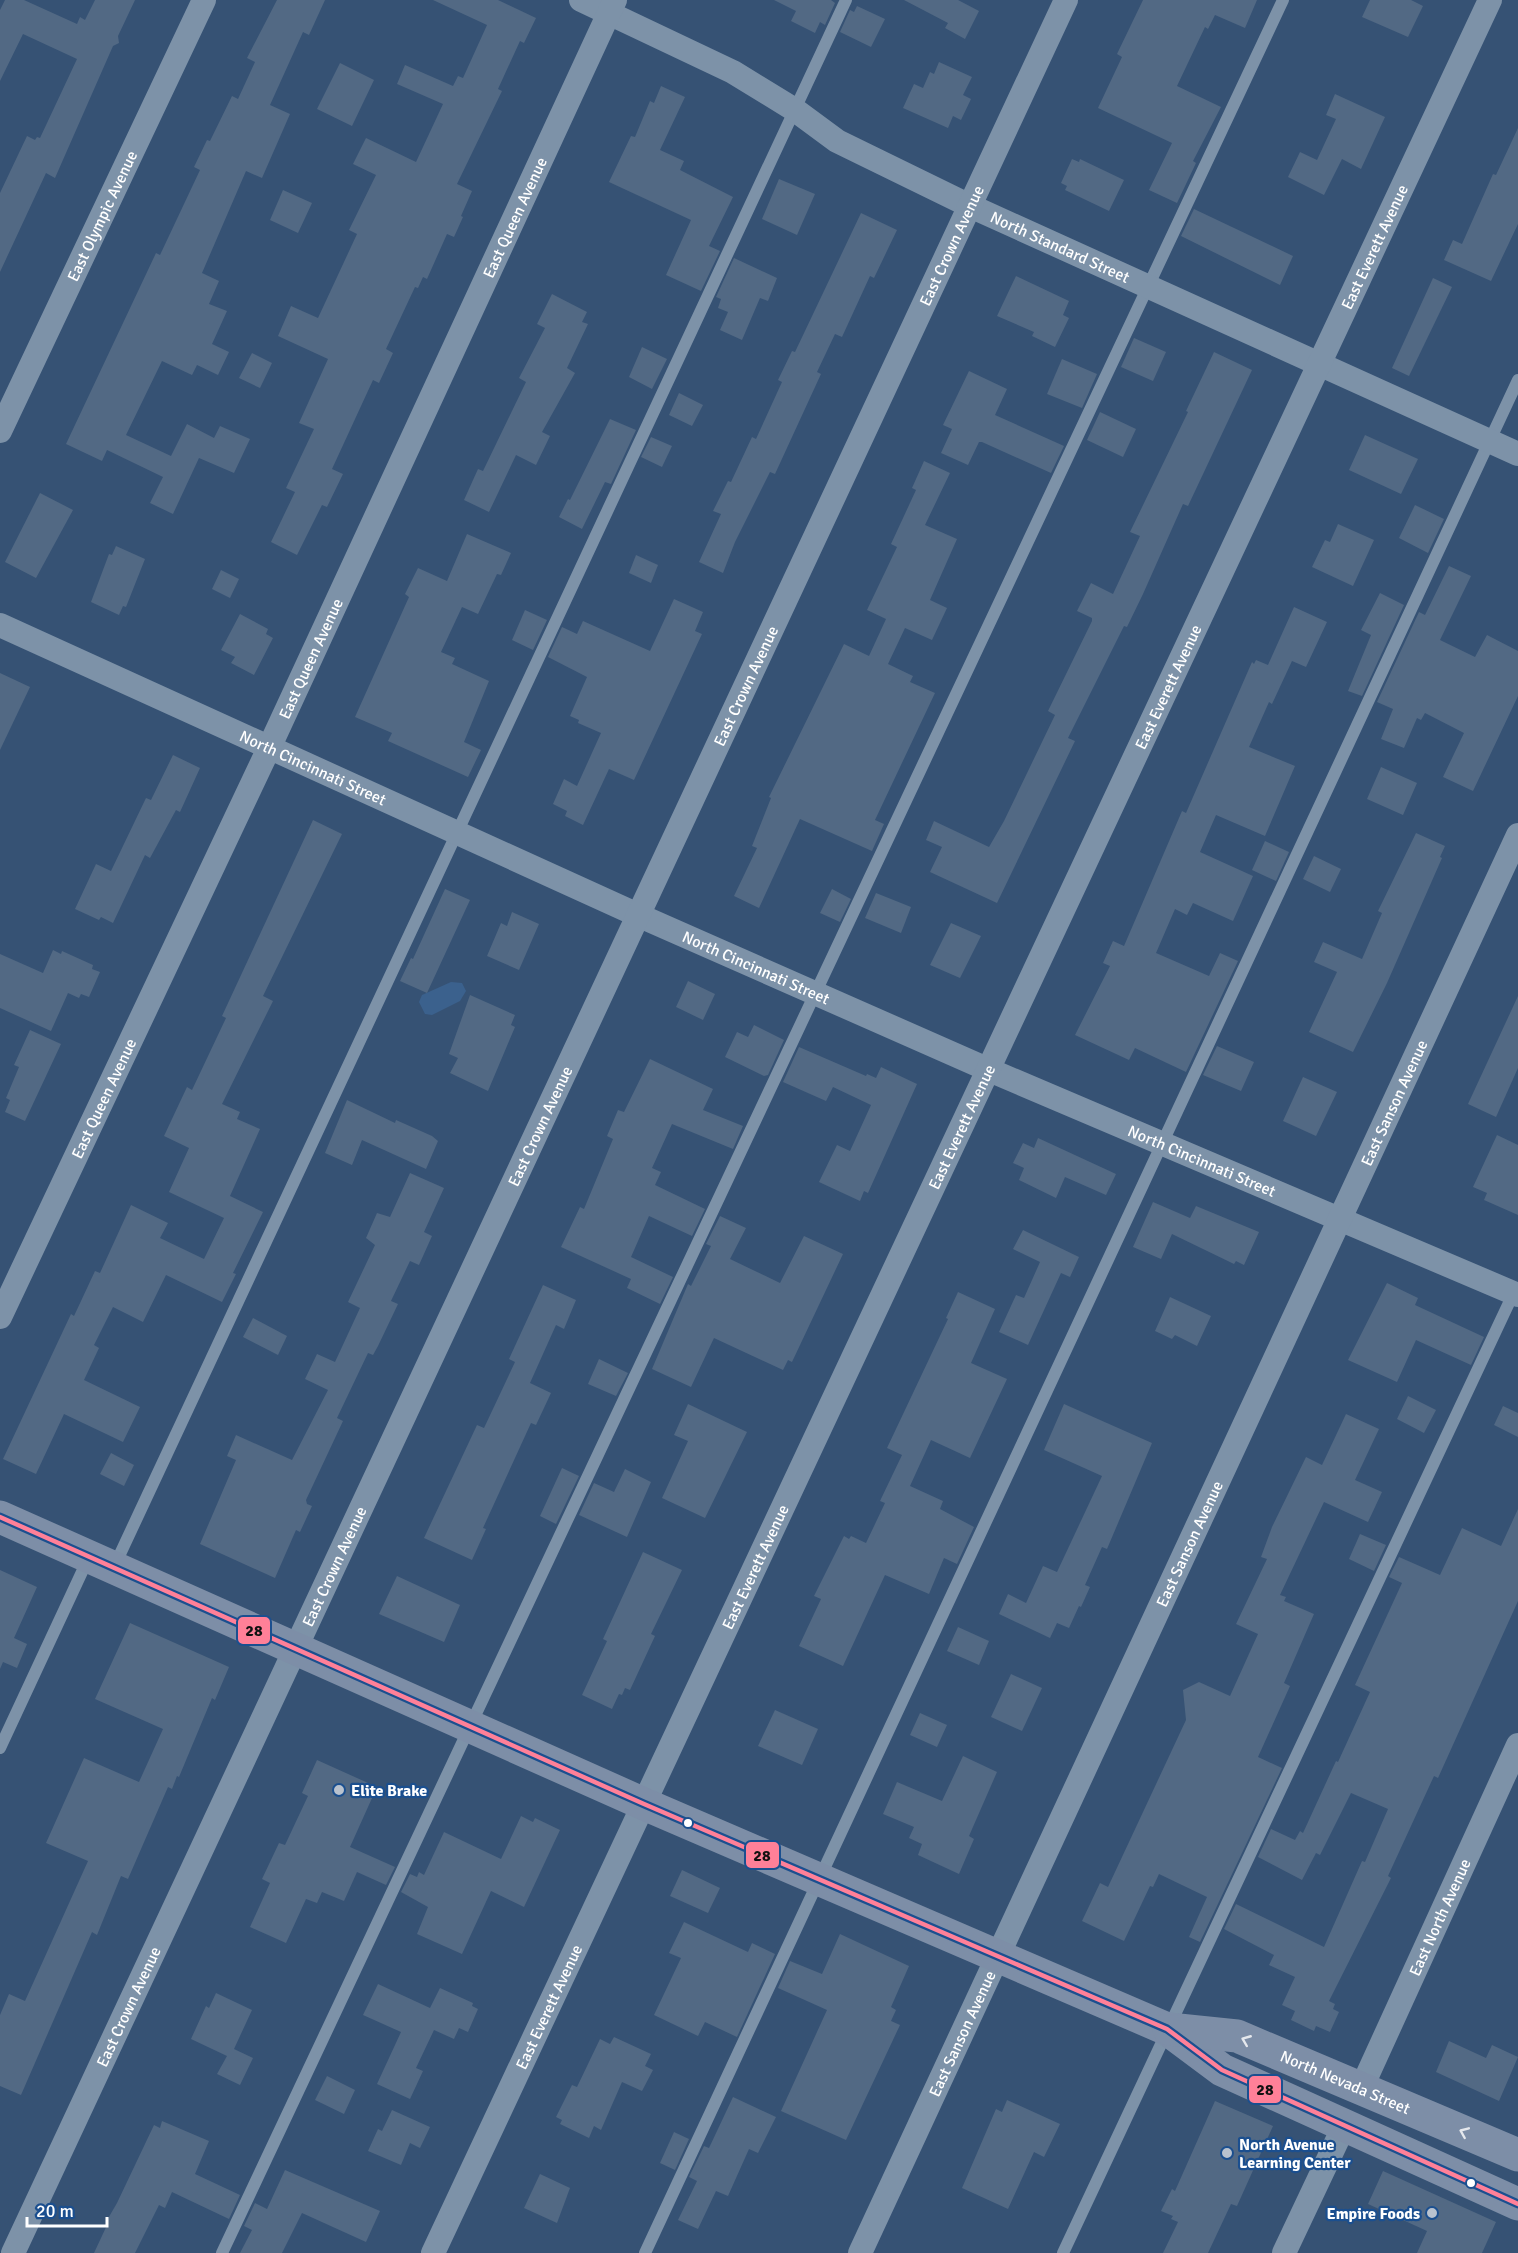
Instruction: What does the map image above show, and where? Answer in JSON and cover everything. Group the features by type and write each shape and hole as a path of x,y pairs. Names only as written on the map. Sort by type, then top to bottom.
{"main road":[{"name":"North Nevada Street","path":"0,1517 644,1804 1167,2029 1222,2070 1518,2204"},
{"name":"North Nevada Street","path":"1167,2029 1238,2036 1518,2155"}],"street":[{"name":"East Olympic Avenue","path":"0,431 204,0"},
{"name":"North Standard Street","path":"581,0 612,6 733,72 795,110 837,141 968,205 1518,454"},
{"name":"East Crown Avenue","path":"13,2253 640,916 968,205 1066,0"},
{"name":"East Everett Avenue","path":"433,2253 1490,0"},
{"name":"East Queen Avenue","path":"0,1317 269,748 612,6"},
{"name":"North Cincinnati Street","path":"0,625 640,916 987,1069 1516,1291"},
{"name":"East Sanson Avenue","path":"860,2253 1338,1218 1518,836"},
{"name":"East North Avenue","path":"1361,2090 1518,1745"},
{"path":"1284,2253 1344,2126"}],"lane":[{"path":"0,1748 101,1563 458,833 846,0"},
{"path":"222,2253 1283,0"},
{"path":"645,2253 1518,380"},
{"path":"1063,2253 1516,1291"}],"water":[{"path":"451,982 462,983 466,991 460,1001 432,1015 425,1014 419,1002 422,995"}],"building":[{"path":"5,0 24,0 77,24 80,17 85,20 95,0 135,0 118,36 119,43 113,46 55,178 46,173 0,272 0,193 27,136 35,140 37,137 40,138 77,59 23,34 0,81 0,10"},
{"path":"277,0 325,0 309,35 303,32 270,105 290,114 262,178 246,171 202,273 219,281 209,304 227,311 212,344 229,352 218,375 197,365 192,375 162,361 126,435 171,456 187,424 214,438 220,426 250,439 234,473 199,458 173,514 150,503 163,477 107,450 102,461 66,444 156,253 160,255 200,170 194,167 207,140 210,141 232,96 238,99 255,62 247,58"},
{"path":"433,0 498,0 536,18 524,43 520,41 498,89 502,91 457,184 472,191 461,216 463,217 454,237 447,234 427,279 423,277 418,288 415,287 386,349 393,353 379,383 373,380 332,469 343,474 327,507 322,505 297,555 271,542 295,492 286,488 314,429 299,423 328,359 278,336 291,306 318,318 357,234 349,230 376,175 353,164 366,138 416,162 443,104 397,84 405,65 453,86 458,76 463,78 487,25"},
{"path":"774,0 831,0 835,3 825,25 820,22 815,33 791,21 796,11"},
{"path":"904,0 958,0 979,11 965,39 945,28 948,23"},
{"path":"1143,0 1257,0 1245,28 1215,15 1208,29 1205,27 1177,86 1221,107 1193,161 1196,163 1177,203 1149,190 1172,143 1098,108 1122,57 1117,54"},
{"path":"1370,0 1411,0 1423,6 1408,37 1362,17"},
{"path":"857,6 885,19 871,47 840,32 850,10 854,12"},
{"path":"939,62 972,77 963,95 971,99 961,120 953,116 948,128 903,108 914,84 923,88 930,72 934,74"},
{"path":"340,63 374,80 352,126 317,109"},
{"path":"661,86 685,97 660,150 684,161 680,170 733,197 709,246 720,251 701,291 666,275 691,220 609,182 631,136 635,137 650,101 654,103"},
{"path":"1335,94 1385,117 1361,169 1342,159 1324,195 1288,177 1300,152 1317,160 1336,119 1326,115"},
{"path":"1518,128 1518,224 1491,281 1444,260 1453,240 1462,244 1493,174 1496,175"},
{"path":"1072,159 1079,162 1080,159 1124,180 1109,211 1065,190 1067,186 1061,183"},
{"path":"779,179 815,194 797,235 762,219"},
{"path":"283,190 312,203 298,233 270,220"},
{"path":"1194,209 1293,256 1280,285 1181,236"},
{"path":"861,213 897,230 874,278 870,276 842,337 835,334 817,372 821,374 775,474 770,472 735,542 723,573 699,562 721,514 713,511 728,481 731,482 752,437 756,439 782,382 778,380 792,351 795,352"},
{"path":"734,258 777,278 768,301 760,298 742,340 720,330 728,312 718,308 721,299 716,297"},
{"path":"1016,276 1069,301 1063,315 1069,318 1055,347 1032,336 1034,332 997,316"},
{"path":"1433,278 1452,287 1409,376 1392,368"},
{"path":"552,294 587,312 582,322 588,324 567,368 575,373 542,432 550,436 536,465 516,455 489,512 464,500 478,469 483,471 526,382 519,378 545,328 537,324"},
{"path":"1134,338 1166,352 1153,381 1121,367"},
{"path":"642,347 667,359 652,389 629,377"},
{"path":"1214,352 1252,370 1188,506 1183,504 1127,627 1124,626 1068,738 1075,741 997,903 930,872 942,847 926,840 934,821 989,847 1004,821 1055,715 1048,711 1092,621 1092,618 1077,611 1091,583 1113,594 1140,536 1130,532 1188,412 1186,411"},
{"path":"252,353 272,363 260,388 239,378"},
{"path":"1062,359 1097,374 1082,408 1047,394"},
{"path":"969,371 1007,389 995,415 1064,446 1051,473 982,442 979,442 968,465 941,453 952,429 943,425"},
{"path":"679,393 703,405 692,426 669,415"},
{"path":"1100,412 1136,429 1123,457 1087,440"},
{"path":"610,419 636,430 611,484 605,482 582,529 559,517 568,499 570,500"},
{"path":"1365,435 1418,459 1401,494 1349,470"},
{"path":"651,437 672,446 662,467 641,457"},
{"path":"924,461 950,473 925,525 957,539 930,600 947,608 932,640 905,628 888,664 913,676 910,682 935,693 875,820 884,824 872,851 800,819 759,908 734,896 757,848 752,846 771,798 769,797 844,644 869,656 886,619 867,610 897,547 891,544 916,490 912,488"},
{"path":"40,493 73,510 36,578 5,562"},
{"path":"1415,505 1444,519 1428,553 1399,538"},
{"path":"1338,524 1374,540 1353,586 1312,567 1325,540 1330,542"},
{"path":"467,534 511,553 501,575 497,574 478,614 462,607 441,652 455,658 452,664 489,681 464,742 481,750 468,777 388,741 392,733 355,717 409,597 405,594 418,568 447,581"},
{"path":"116,546 145,559 126,607 123,606 119,615 91,602 109,554 112,555"},
{"path":"636,555 658,565 651,583 629,573"},
{"path":"1449,566 1471,576 1440,640 1475,657 1487,635 1518,651 1518,696 1473,791 1443,777 1464,733 1425,713 1421,720 1417,718 1404,748 1381,739 1393,709 1377,702 1419,612 1425,615"},
{"path":"221,570 239,579 230,598 212,589"},
{"path":"1380,593 1404,605 1362,696 1348,691 1371,635 1361,630"},
{"path":"674,599 703,612 695,631 702,634 634,780 609,769 583,825 565,816 567,811 553,804 564,779 577,786 601,733 578,723 579,720 570,716 587,677 548,657 562,627 577,634 583,621 650,651"},
{"path":"1294,607 1327,622 1306,667 1292,661 1272,704 1269,702 1249,747 1295,766 1265,836 1216,815 1200,852 1253,876 1233,921 1193,903 1187,915 1175,909 1156,953 1209,976 1220,953 1238,961 1186,1072 1135,1048 1129,1060 1075,1035 1110,966 1103,963 1113,941 1124,946 1182,811 1186,813 1252,662 1254,664 1256,660 1268,665"},
{"path":"525,610 547,620 533,650 512,640"},
{"path":"240,614 268,629 266,634 273,638 254,675 231,663 235,657 221,650"},
{"path":"0,673 30,687 0,750"},
{"path":"173,755 200,768 180,812 176,810 150,858 145,855 113,923 101,917 99,920 75,909 96,864 111,871 146,798 151,800"},
{"path":"1381,767 1417,783 1403,815 1367,799"},
{"path":"313,820 342,834 263,996 273,1001 222,1104 240,1112 237,1119 260,1129 230,1196 263,1212 233,1273 236,1274 222,1302 166,1275 143,1322 113,1307 94,1345 99,1348 84,1380 140,1407 123,1442 64,1414 36,1474 3,1459 71,1314 74,1316 95,1271 100,1273 131,1205 168,1223 160,1238 204,1259 224,1218 169,1192 189,1148 164,1136 187,1087 192,1090 226,1018 222,1016"},
{"path":"1416,833 1445,846 1440,857 1442,858 1387,983 1353,1052 1309,1032 1337,972 1314,962 1323,942 1362,959 1382,913 1378,911"},
{"path":"1265,841 1289,852 1276,881 1252,870"},
{"path":"1314,856 1341,869 1330,892 1303,879"},
{"path":"445,889 470,900 427,993 400,981 411,958 413,959"},
{"path":"832,889 851,899 840,922 820,913"},
{"path":"876,893 911,907 901,933 865,918"},
{"path":"512,912 539,924 519,970 487,956 501,923 507,926"},
{"path":"951,923 981,936 960,978 930,965"},
{"path":"53,950 61,954 62,951 93,965 92,969 100,972 89,997 81,994 79,998 68,993 51,1031 0,1008 0,954 43,973"},
{"path":"688,981 715,994 703,1020 676,1007"},
{"path":"470,995 515,1015 511,1025 515,1027 488,1091 450,1073 458,1058 449,1054"},
{"path":"1518,996 1518,1068 1496,1117 1468,1104"},
{"path":"754,1025 784,1040 768,1075 764,1076 725,1057 737,1032 748,1037"},
{"path":"30,1030 61,1044 25,1121 5,1112 10,1100 6,1098 19,1067 14,1065"},
{"path":"1217,1046 1254,1062 1241,1091 1203,1075"},
{"path":"799,1047 866,1076 867,1074 876,1078 881,1067 917,1084 868,1193 864,1191 860,1201 819,1182 837,1145 850,1151 871,1105 833,1087 826,1101 783,1082"},
{"path":"650,1059 713,1089 703,1110 743,1126 733,1149 672,1124 652,1168 661,1172 655,1185 705,1209 692,1236 649,1216 631,1257 673,1277 660,1304 627,1288 631,1279 561,1247 580,1207 584,1209 613,1139 607,1136 618,1110 624,1112"},
{"path":"1303,1077 1337,1092 1316,1136 1283,1121"},
{"path":"347,1100 395,1123 396,1120 432,1136 438,1141 426,1169 362,1140 352,1165 325,1153"},
{"path":"1497,1135 1518,1145 1518,1215 1484,1200 1487,1193 1473,1187"},
{"path":"1038,1138 1116,1174 1106,1195 1065,1177 1056,1198 1019,1180 1024,1168 1013,1163 1023,1143 1034,1148"},
{"path":"410,1173 444,1188 424,1232 432,1236 419,1265 410,1261 391,1301 398,1304 373,1355 368,1353 337,1418 343,1421 306,1500 307,1504 312,1506 300,1532 296,1530 275,1578 200,1544 236,1460 227,1456 236,1435 292,1460 328,1390 305,1379 317,1354 335,1362 360,1308 348,1302 375,1245 366,1238 377,1213 390,1217"},
{"path":"1153,1202 1190,1218 1196,1206 1259,1232 1244,1265 1236,1261 1234,1264 1172,1234 1161,1259 1133,1247"},
{"path":"720,1216 746,1228 730,1259 780,1283 804,1236 843,1254 792,1362 788,1360 783,1370 714,1338 691,1387 652,1369 688,1284 691,1286 711,1246 706,1244"},
{"path":"1023,1230 1079,1257 1070,1277 1061,1273 1028,1345 999,1332 1016,1295 1024,1298 1040,1262 1013,1249"},
{"path":"1387,1283 1418,1298 1415,1305 1484,1337 1471,1365 1416,1340 1397,1382 1348,1360"},
{"path":"543,1285 576,1300 564,1329 556,1325 530,1383 551,1393 536,1425 531,1423 483,1528 486,1529 472,1560 424,1538 477,1425 484,1428 515,1362 509,1359"},
{"path":"958,1292 995,1309 971,1363 1007,1379 970,1458 931,1440 910,1486 943,1501 940,1509 974,1527 957,1564 944,1558 929,1594 885,1575 843,1666 799,1646 821,1599 814,1596 844,1536 849,1539 851,1536 866,1543 885,1503 880,1501 902,1455 887,1448 948,1319 946,1318"},
{"path":"1170,1297 1211,1316 1197,1346 1175,1335 1172,1339 1155,1331"},
{"path":"253,1318 287,1336 278,1355 243,1337"},
{"path":"599,1359 628,1373 616,1396 588,1384"},
{"path":"1408,1396 1436,1410 1424,1433 1397,1419"},
{"path":"688,1404 747,1432 705,1518 662,1498 688,1441 674,1435"},
{"path":"1064,1404 1152,1443 1107,1549 1102,1547 1085,1585 1090,1587 1081,1607 1079,1606 1069,1628 1057,1623 1050,1638 999,1614 1008,1594 1026,1603 1043,1566 1057,1572 1102,1476 1044,1450"},
{"path":"1503,1406 1518,1413 1518,1437 1494,1425"},
{"path":"1346,1414 1379,1429 1355,1480 1382,1492 1368,1522 1324,1502 1280,1595 1286,1597 1284,1601 1314,1614 1284,1683 1290,1686 1258,1757 1282,1768 1200,1942 1189,1937 1207,1897 1159,1874 1153,1887 1150,1886 1124,1941 1082,1921 1100,1883 1108,1887 1186,1720 1183,1690 1199,1682 1230,1696 1258,1634 1236,1624 1267,1559 1261,1557 1272,1527 1306,1457 1322,1465"},
{"path":"111,1453 134,1465 124,1486 100,1474"},
{"path":"562,1468 579,1476 556,1524 540,1516"},
{"path":"625,1469 651,1482 627,1537 579,1515 594,1483 614,1492"},
{"path":"1518,1509 1518,1601 1438,1778 1434,1776 1388,1876 1391,1878 1329,2001 1335,2004 1333,2009 1339,2012 1330,2032 1316,2026 1314,2031 1291,2020 1295,2011 1282,2005 1295,1977 1269,1965 1274,1955 1224,1929 1236,1904 1324,1947 1388,1809 1351,1793 1320,1855 1316,1853 1302,1880 1258,1857 1271,1829 1295,1840 1300,1831 1303,1833 1336,1761 1338,1762 1370,1692 1355,1685 1402,1583 1389,1577 1399,1557 1440,1575 1462,1528 1501,1546"},
{"path":"1360,1534 1386,1545 1374,1571 1349,1559"},
{"path":"643,1552 682,1570 651,1634 655,1636 630,1690 625,1688 622,1695 619,1694 612,1709 582,1695 607,1641 603,1639"},
{"path":"0,1570 37,1587 14,1638 27,1644 17,1668 3,1662 0,1669"},
{"path":"397,1576 460,1605 444,1642 379,1614"},
{"path":"130,1623 229,1667 215,1700 212,1698 179,1777 177,1776 172,1789 168,1787 128,1879 121,1876 97,1935 92,1932 21,2095 0,2086 0,2015 9,1994 25,2001 88,1861 46,1843 84,1758 139,1782 163,1729 95,1699"},
{"path":"958,1627 989,1641 979,1665 947,1651"},
{"path":"1011,1674 1042,1688 1022,1731 991,1717"},
{"path":"775,1710 818,1729 802,1765 758,1746"},
{"path":"920,1713 947,1725 937,1747 910,1735"},
{"path":"963,1756 997,1772 969,1836 974,1839 959,1874 918,1855 922,1844 909,1838 914,1827 883,1814 897,1782 942,1801"},
{"path":"317,1760 377,1787 350,1847 395,1867 386,1885 357,1872 344,1901 322,1892 317,1903 306,1899 286,1943 250,1927 270,1883 262,1879 279,1843 285,1845 308,1796 302,1793"},
{"path":"521,1816 533,1822 535,1818 560,1830 524,1907 491,1891 462,1954 417,1934 428,1907 401,1892 410,1874 417,1877 419,1872 424,1875 444,1832 501,1859"},
{"path":"682,1870 720,1888 708,1913 670,1896"},
{"path":"684,1922 748,1952 752,1943 775,1954 737,2037 705,2022 698,2036 654,2015 681,1958 669,1953"},
{"path":"840,1934 909,1966 891,2007 896,2010 891,2021 900,2025 846,2140 781,2111 827,2010 778,1988 790,1961 822,1974"},
{"path":"378,1984 430,2008 440,1988 473,2003 472,2006 478,2009 468,2032 459,2028 454,2039 434,2030 416,2068 423,2071 410,2099 377,2084 401,2032 363,2015"},
{"path":"216,1993 252,2010 234,2049 253,2058 240,2085 217,2074 227,2056 191,2039 206,2006 209,2008"},
{"path":"614,2037 651,2054 645,2066 653,2070 642,2091 622,2082 601,2130 594,2126 589,2138 560,2124 562,2120 556,2117 572,2085 577,2087 600,2039 610,2044"},
{"path":"1449,2041 1486,2058 1492,2045 1518,2057 1499,2101 1436,2072"},
{"path":"327,2076 355,2090 344,2114 315,2100"},
{"path":"733,2097 776,2117 758,2153 749,2149 728,2196 716,2191 698,2229 678,2220 697,2181 689,2177 704,2146 709,2148"},
{"path":"1007,2100 1060,2124 1044,2157 1034,2152 1008,2209 962,2188 996,2109 1002,2112"},
{"name":"North Avenue Learning Center","path":"1215,2101 1273,2126 1237,2206 1231,2204 1208,2253 1163,2253 1178,2222 1171,2219 1173,2216 1161,2211 1172,2189 1175,2191"},
{"path":"392,2110 430,2127 420,2148 410,2143 401,2165 368,2151 378,2129 382,2131"},
{"path":"162,2121 209,2141 195,2174 240,2195 229,2219 172,2192 165,2208 159,2205 135,2253 94,2253 108,2223 106,2222 154,2125 160,2128"},
{"path":"674,2132 689,2139 675,2170 660,2163"},
{"path":"285,2170 380,2211 366,2242 302,2213 282,2253 240,2253 252,2230 244,2226 255,2203 267,2209"},
{"name":"Empire Foods","path":"1383,2171 1496,2222 1482,2253 1417,2253 1427,2231 1368,2204"},
{"path":"540,2174 570,2188 557,2223 524,2208"}],"transit line":[{"name":"28","path":"0,1517 644,1804 1167,2029 1222,2070 1518,2204"}],"place":[{"name":"Elite Brake","path":"339,1790"},
{"name":"North Avenue Learning Center","path":"1227,2153"},
{"name":"Empire Foods","path":"1432,2213"}]}
